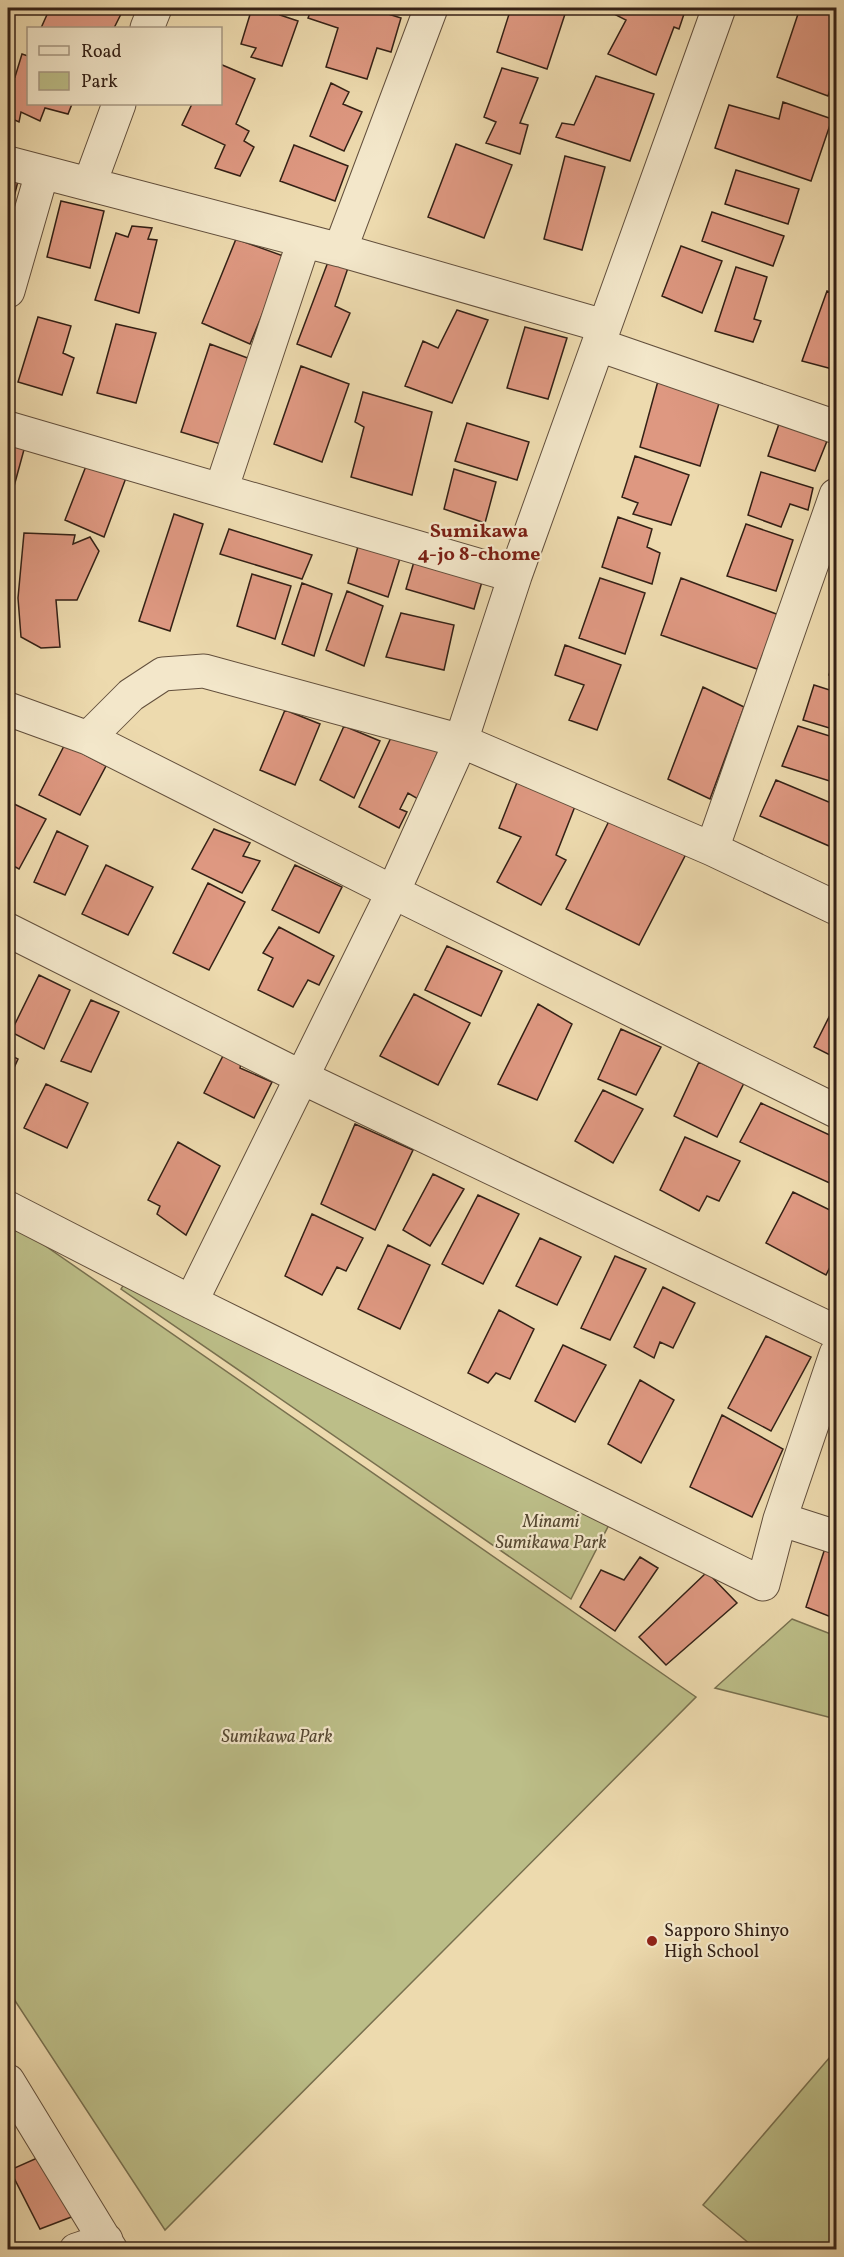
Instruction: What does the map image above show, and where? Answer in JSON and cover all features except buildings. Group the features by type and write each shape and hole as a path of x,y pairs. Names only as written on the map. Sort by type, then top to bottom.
{"street":[{"path":"147,27 155,8"},
{"path":"340,250 431,8"},
{"path":"191,1302 393,892 461,741 515,576 719,8"},
{"path":"90,183 119,105"},
{"path":"8,164 90,183 340,250 602,336 837,427"},
{"path":"8,291 42,173"},
{"path":"221,490 304,241"},
{"path":"8,428 515,576"},
{"path":"712,849 837,495"},
{"path":"88,738 131,695 163,674 204,671 461,741 712,849 837,908"},
{"path":"8,709 88,738 393,892 837,1111"},
{"path":"8,930 303,1078 837,1332"},
{"path":"8,1208 191,1302 763,1584 780,1519 837,1354"},
{"path":"780,1519 837,1538"},
{"path":"8,2081 109,2245 76,2250"}],"green space":[{"name":"Sumikawa Park","path":"8,1220 696,1697 165,2230 8,1990"},
{"name":"Minami Sumikawa Park","path":"135,1267 614,1515 571,1599 121,1289"},
{"path":"792,1619 836,1636 836,1719 715,1688"},
{"path":"836,2050 836,2249 756,2249 703,2205"}],"place":[{"name":"Sapporo Shinyo High School","path":"652,1941"}],"district":[{"name":"Sumikawa 4-jo 8-chome","path":"479,544"}]}
